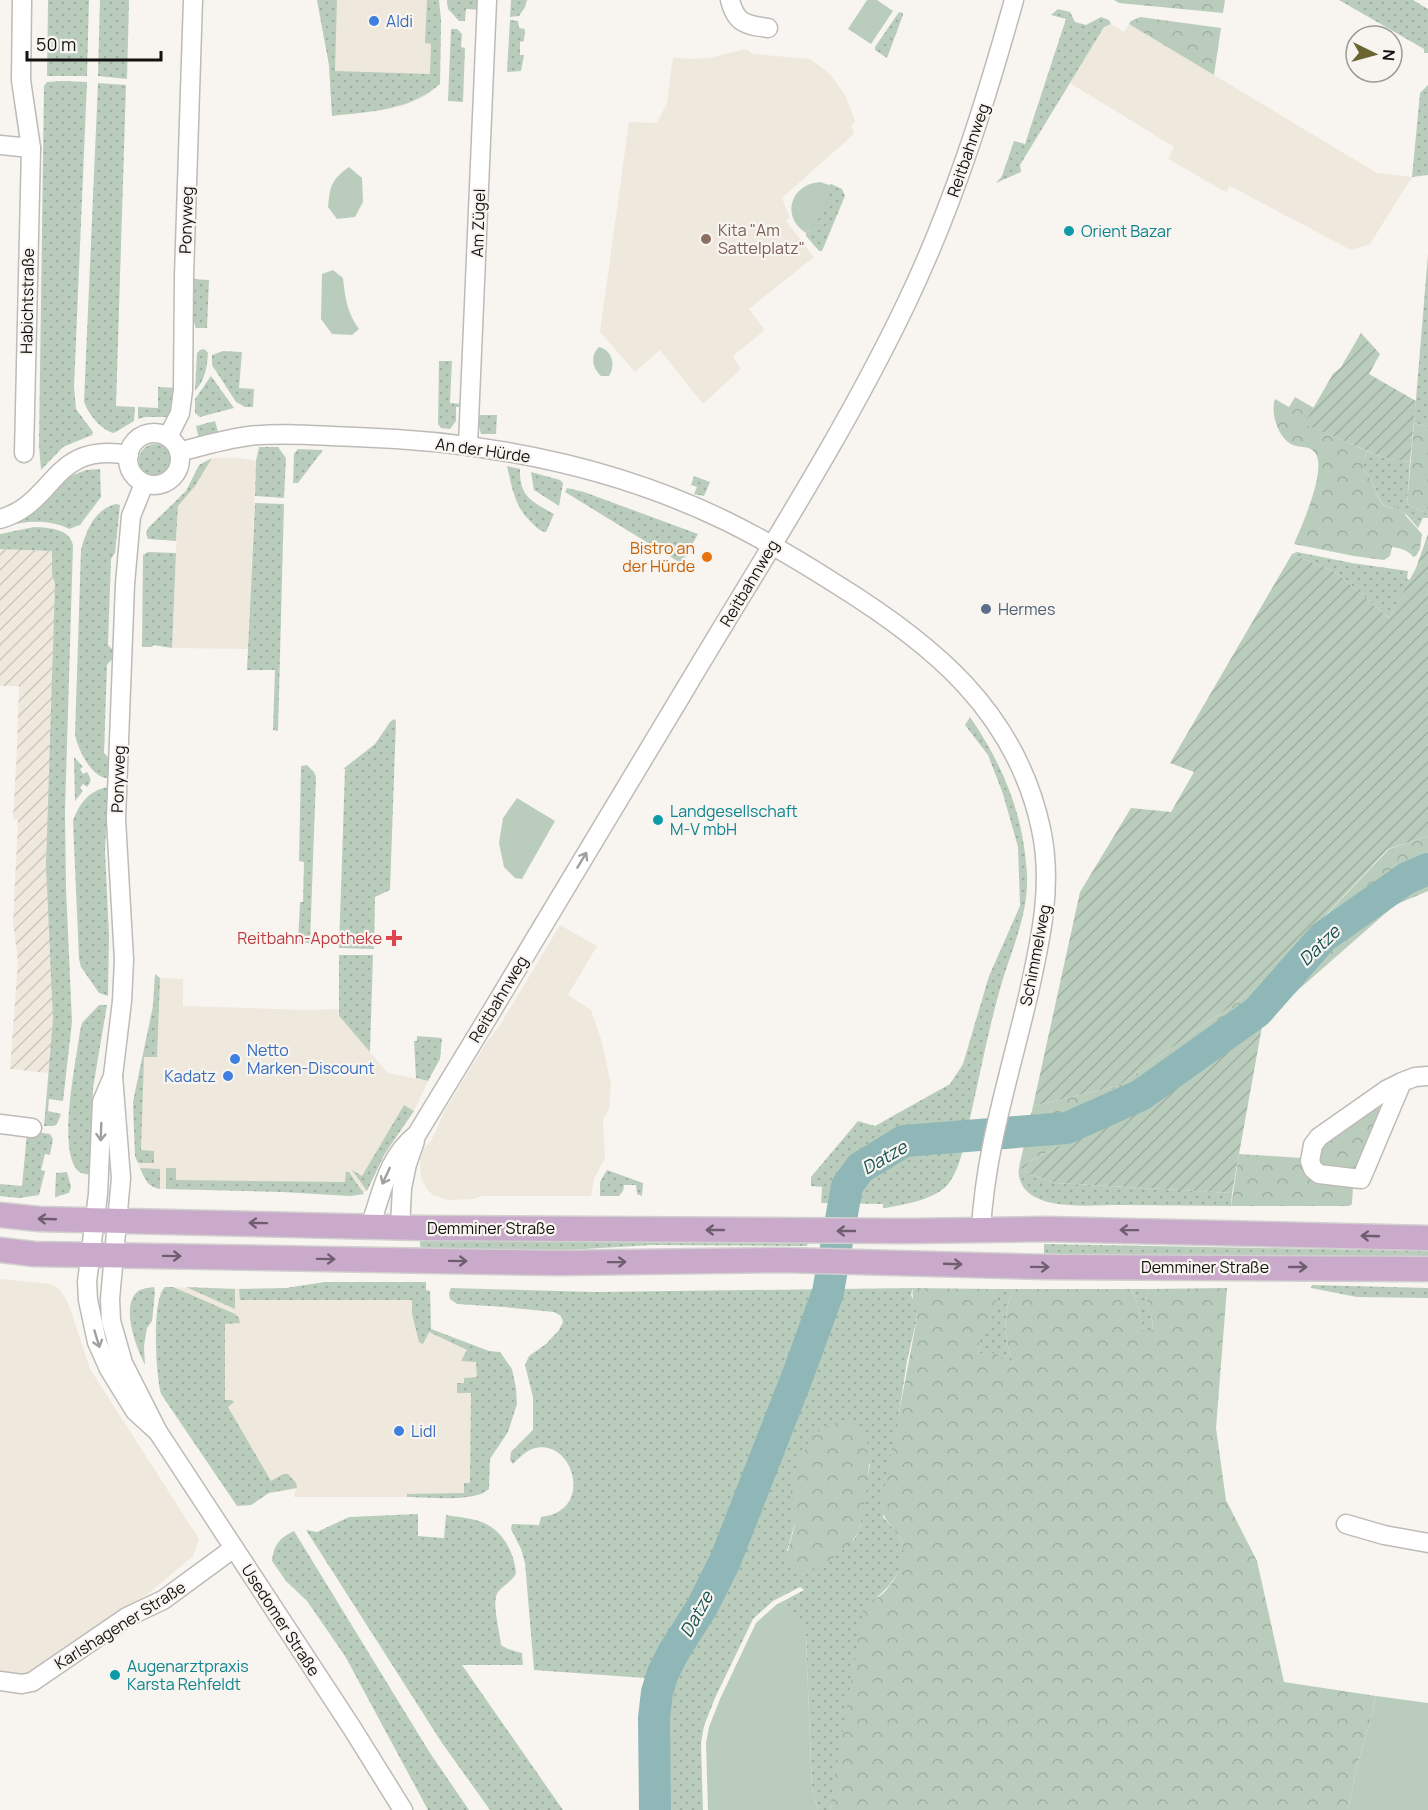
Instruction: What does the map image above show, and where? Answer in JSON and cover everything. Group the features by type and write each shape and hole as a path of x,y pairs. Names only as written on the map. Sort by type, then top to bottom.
{"main road":[{"name":"Demminer Straße","path":"0,1215 39,1219 400,1227 1164,1231 1428,1238"},
{"path":"399,1260 400,1227"},
{"path":"981,1230 981,1265"},
{"name":"Demminer Straße","path":"0,1250 34,1254 559,1263 803,1261 1045,1267 1428,1269"}],"street":[{"name":"Habichtstraße","path":"22,0 21,80 31,148 24,453"},
{"name":"Ponyweg","path":"168,437 180,412 183,390 184,276 193,0"},
{"name":"Am Zügel","path":"468,446 487,0"},
{"path":"730,0 736,16 742,23 768,28"},
{"name":"Reitbahnweg","path":"370,1226 381,1187 395,1158 408,1141 417,1134 553,911 772,545 881,354 935,240 970,149 992,82 1014,0"},
{"path":"0,145 31,148"},
{"path":"160,434 168,437 177,446 179,452 179,469 161,485 144,484 130,469 131,447 144,436 160,434"},
{"name":"An der Hürde","path":"179,452 230,439 273,434 374,438 468,446 567,464 624,481 702,510 772,545"},
{"path":"0,519 24,509 35,500 52,478 77,459 102,454 129,455"},
{"name":"Ponyweg","path":"106,1220 121,1178 112,1076 123,975 116,819 125,584 131,516 144,484"},
{"name":"Schimmelweg","path":"772,545 868,604 939,657 988,710 1007,738 1033,796 1042,832 1046,870 1042,933 989,1160 983,1194 981,1230"},
{"path":"1402,1082 1361,1179 1326,1176 1313,1169 1310,1154 1319,1137 1386,1090 1402,1082 1415,1077 1428,1076"},
{"path":"0,1124 32,1128"},
{"name":"Reitbahnweg","path":"400,1227 406,1164 415,1146 417,1134"},
{"name":"Usedomer Straße","path":"106,1220 102,1255 87,1282 88,1300 97,1341 110,1370 135,1411 158,1432 352,1728 403,1810"},
{"path":"1346,1524 1384,1535 1428,1543"},
{"name":"Karlshagener Straße","path":"0,1681 22,1684 32,1682 127,1617 163,1600 234,1548"}],"shaded area":[{"path":"317,0 439,0 440,84 426,96 403,106 332,116 329,65"},
{"path":"1131,21 1214,75 1377,173 1412,177 1370,244 1351,250 1230,186 1226,192 1168,159 1174,147 1070,83 1104,27 1111,24 1124,32"},
{"name":"Kita \"Am Sattelplatz\"","path":"746,49 752,54 810,59 830,74 846,97 855,121 851,126 854,134 782,198 790,218 786,221 814,257 749,309 765,330 733,356 741,369 703,404 660,350 635,372 600,332 629,122 657,123 667,103 673,57 709,58"},
{"path":"212,458 239,458 256,461 248,649 172,648 178,506 195,486"},
{"path":"0,549 52,551 52,573 55,584 53,1019 49,1073 10,1069 18,961 13,923 18,820 13,819 19,686 0,686"},
{"path":"560,925 597,946 568,995 591,1010 602,1042 611,1085 609,1109 603,1120 605,1158 594,1179 591,1196 482,1196 474,1199 448,1200 433,1195 426,1188 421,1177 420,1160 424,1148 431,1141 445,1110 488,1040 500,1025"},
{"path":"155,974 160,978 183,979 183,1006 338,1009 339,1016 388,1073 428,1081 414,1111 379,1164 367,1191 351,1196 160,1189 147,1183 135,1156 133,1102 153,1006"},
{"path":"0,1279 51,1284 58,1288 66,1299 72,1314 90,1369 199,1539 193,1556 149,1593 29,1676 0,1673"},
{"path":"325,1282 426,1282 426,1290 430,1291 431,1329 489,1351 483,1494 468,1497 294,1497 296,1488 276,1492 160,1293 165,1287 286,1288"}],"green space":[{"path":"48,0 89,0 87,76 47,76"},
{"path":"100,0 129,0 127,79 98,76"},
{"path":"317,0 337,0 335,71 430,74 431,44 425,43 427,0 439,0 440,84 428,93 402,105 332,116 329,65"},
{"path":"447,0 479,0 479,10 466,9 465,21 459,21 448,9"},
{"path":"511,0 527,0 519,16 510,17"},
{"path":"867,0 877,0 893,11 871,44 848,29"},
{"path":"1114,0 1225,0 1223,13 1119,3"},
{"path":"1339,0 1413,0 1428,9 1428,53 1424,53 1424,49 1404,37 1404,24 1381,24"},
{"path":"1058,9 1070,12 1075,22 1086,25 1101,17 1109,20 1111,24 1104,27 1020,165 1021,172 996,183 1002,176 1014,141 1025,144 1066,19 1051,15"},
{"path":"899,12 903,15 887,58 875,50 875,47"},
{"path":"1140,17 1221,28 1214,75 1129,24"},
{"path":"510,20 518,21 519,28 525,29 524,41 520,42 520,55 524,55 521,71 507,72"},
{"path":"451,29 457,29 462,34 461,47 465,48 463,102 448,101"},
{"path":"47,82 87,82 74,387 76,409 93,432 92,435 63,447 41,470 39,445 44,86"},
{"path":"98,83 126,85 116,406 135,407 134,421 114,433 109,432 96,421 84,401"},
{"path":"1428,85 1428,175 1412,177 1420,93"},
{"path":"349,167 362,178 363,202 355,217 337,219 328,207 331,189 338,176"},
{"path":"820,182 829,185 827,198 819,218 806,233 793,218 792,202 802,188"},
{"path":"831,184 842,189 845,196 822,251 819,251 806,233 823,209"},
{"path":"1428,254 1428,427 1414,423"},
{"path":"333,270 343,278 349,311 359,329 352,335 332,334 321,319 322,274"},
{"path":"193,279 209,280 207,328 196,328 192,317"},
{"path":"1361,333 1380,354 1369,374 1416,401 1410,462 1384,458 1304,424 1333,374 1341,367"},
{"path":"599,347 607,351 612,359 609,376 601,376 594,365 594,354"},
{"path":"204,349 208,353 206,369 195,391 197,353"},
{"path":"223,351 242,352 239,388 254,389 253,407 245,407 236,402 212,365 212,355"},
{"path":"439,361 452,361 450,403 464,404 464,407 456,407 456,421 450,429 441,428 438,424"},
{"path":"211,376 234,408 200,417 195,413 195,399"},
{"path":"158,387 177,388 171,417 138,419 138,407 158,408"},
{"path":"1295,397 1314,408 1305,424 1367,451 1364,471 1381,502 1388,507 1403,508 1406,516 1422,534 1420,549 1416,556 1413,557 1406,551 1392,547 1390,556 1384,560 1294,544 1312,499 1318,473 1318,462 1314,451 1286,441 1276,424 1275,399 1289,407"},
{"path":"479,415 497,415 496,434 481,434"},
{"path":"215,421 219,435 199,440 196,426"},
{"path":"1414,423 1428,427 1428,514 1407,504"},
{"path":"155,444 166,449 171,460 166,471 155,476 144,471 139,460 144,449"},
{"path":"259,447 278,447 286,458 284,498 255,496 256,461"},
{"path":"298,449 323,450 298,483 293,483 294,454"},
{"path":"1367,451 1384,458 1410,462 1407,504 1428,514 1428,518 1423,518 1418,528 1399,506 1388,507 1381,502 1364,471"},
{"path":"212,458 195,486 178,506 176,541 148,539 146,534 148,528 186,491 199,465"},
{"path":"507,466 520,469 522,486 529,498 554,514 546,532 541,531 525,516 514,496"},
{"path":"100,469 101,497 80,525 69,529 38,522 6,526 73,475 86,470"},
{"path":"531,472 560,480 563,483 559,506 534,490"},
{"path":"694,476 710,482 704,496 694,494 697,487 691,485"},
{"path":"567,488 584,492 698,534 683,561 679,562 565,492"},
{"path":"255,503 284,504 278,731 273,730 275,670 247,670"},
{"path":"116,504 120,505 115,553 111,559 108,645 114,651 113,658 107,665 104,753 109,758 108,778 96,774 86,762 75,734 81,550 92,521 102,510"},
{"path":"34,527 63,532 71,539 73,545 65,811 72,1022 63,1101 49,1099 48,1111 61,1114 54,1126 44,1126 53,1019 46,865 55,584 52,574 52,551 0,549 0,534"},
{"path":"1428,534 1428,836 1388,849 1258,987 1118,1086 1033,1106 1080,892 1131,808 1171,812 1194,772 1170,763 1292,554 1337,573 1389,618 1416,568"},
{"path":"148,552 176,553 172,648 153,645 142,647 143,555"},
{"path":"1297,552 1408,571 1407,579 1410,580 1389,618 1337,573 1292,554"},
{"path":"970,717 993,754 1010,791 1025,852 1027,889 1022,918 992,1021 960,1160 949,1183 943,1189 920,1200 886,1208 883,1208 883,1204 821,1203 822,1187 811,1186 811,1177 858,1121 875,1126 950,1084 963,1064 989,976 1020,906 1018,847 1003,794 988,755 965,725"},
{"path":"394,719 396,721 390,890 375,897 374,949 339,948 345,769 343,769 375,744"},
{"path":"74,757 83,767 80,769 83,774 87,772 90,780 87,787 83,784 80,788 83,791 75,801"},
{"path":"307,765 316,777 310,943 298,943 300,902 303,902 304,862 299,861 301,766"},
{"path":"108,787 105,852 109,935 108,996 99,993 81,967 79,959 73,821 78,809 90,795"},
{"path":"517,798 555,821 522,879 515,878 504,867 499,843 503,818"},
{"path":"1428,836 1428,891 1395,905 1263,1021 1145,1100 1019,1167 1033,1106 1118,1086 1258,987 1389,849"},
{"path":"339,955 373,955 370,1052 339,1016"},
{"path":"155,974 160,978 157,1057 144,1057 141,1150 154,1151 154,1163 138,1163 135,1156 133,1102 153,1006"},
{"path":"99,1005 107,1005 93,1088 91,1175 80,1172 75,1167 70,1155 68,1121 82,1023"},
{"path":"1263,1021 1232,1193 1056,1183 1030,1174 1019,1167 1145,1100"},
{"path":"417,1036 442,1038 440,1059 428,1081 416,1078 414,1041 417,1041"},
{"path":"404,1105 414,1111 385,1153 367,1191 352,1170 362,1176"},
{"path":"1377,1106 1381,1110 1358,1171 1321,1170 1317,1155 1319,1148"},
{"path":"30,1131 50,1134 53,1139 50,1155 45,1154 41,1170 45,1171 39,1195 19,1198 0,1196 0,1184 22,1186 27,1133"},
{"path":"1239,1154 1302,1158 1353,1186 1352,1204 1349,1206 1231,1206"},
{"path":"1019,1167 1030,1174 1056,1183 1232,1193 1231,1206 1076,1206 1054,1203 1035,1197 1024,1188 1020,1180"},
{"path":"140,1168 160,1169 160,1189 145,1179"},
{"path":"166,1168 176,1168 176,1180 345,1182 346,1172 349,1172 364,1194 351,1196 166,1189"},
{"path":"607,1170 643,1183 642,1196 637,1194 636,1185 624,1185 619,1196 600,1196 600,1182"},
{"path":"67,1172 71,1187 69,1193 55,1197 56,1173"},
{"path":"422,1238 809,1240 807,1246 652,1245 533,1252 424,1250 420,1246"},
{"path":"1044,1244 1428,1251 1428,1259 1044,1256"},
{"path":"325,1282 426,1282 426,1290 430,1291 431,1329 489,1351 500,1352 512,1369 517,1404 508,1432 490,1459 489,1489 462,1498 407,1497 407,1494 464,1493 464,1483 470,1483 471,1393 457,1393 457,1383 464,1383 464,1378 477,1377 476,1362 461,1361 467,1350 429,1332 423,1344 419,1342 412,1314 412,1300 240,1300 239,1289 286,1288"},
{"path":"1312,1285 1428,1288 1428,1298 1357,1297 1311,1288"},
{"path":"154,1287 152,1321 147,1328 144,1346 145,1365 132,1329 130,1309 136,1293 142,1289"},
{"path":"165,1287 173,1287 235,1314 239,1318 240,1323 225,1324 225,1400 234,1402 228,1407 271,1481 283,1474 288,1474 296,1483 297,1488 269,1493 251,1505 237,1506 161,1394 156,1355 156,1322 161,1295"},
{"path":"186,1287 235,1289 235,1309"},
{"path":"451,1288 594,1292 913,1288 911,1295 916,1305 917,1318 907,1361 883,1517 901,1540 904,1557 897,1574 885,1590 872,1601 831,1810 818,1810 812,1789 806,1637 784,1605 776,1605 804,1590 800,1587 773,1601 753,1619 715,1698 704,1726 701,1743 703,1810 641,1810 645,1678 534,1670 525,1563 511,1529 512,1524 539,1525 541,1517 558,1512 569,1502 573,1490 572,1476 567,1463 558,1453 546,1448 532,1449 524,1453 513,1464 510,1460 511,1452 533,1430 533,1397 525,1365 529,1356 546,1344 563,1322 561,1316 554,1312 457,1304 450,1299","holes":["870,1464 859,1530 854,1540 787,1551 795,1523 795,1514"]},
{"path":"913,1288 993,1289 996,1307 981,1338 980,1353 996,1353 1011,1365 1013,1362 1007,1344 1006,1316 1013,1289 1131,1289 1138,1305 1145,1338 1153,1327 1147,1303 1149,1289 1227,1288 1216,1428 1226,1500 1257,1561 1284,1682 1376,1696 1356,1769 1348,1810 831,1810 864,1605 880,1596 891,1585 902,1561 903,1545 884,1516 881,1507 917,1318"},
{"path":"993,1289 1013,1289 1006,1317 1007,1344 1013,1362 1011,1366 996,1353 980,1353 980,1338 995,1307 996,1299"},
{"path":"1131,1289 1149,1289 1147,1303 1153,1327 1145,1339 1138,1305"},
{"path":"835,1423 854,1425 862,1431 867,1443 869,1457 867,1490 859,1530 846,1548 826,1563 810,1570 793,1570 788,1557 795,1521 790,1501 792,1485 812,1437 823,1428"},
{"path":"418,1514 418,1536 444,1538 446,1515 465,1518 480,1521 491,1527 503,1538 511,1551 516,1574 498,1592 495,1602 501,1645 522,1653 523,1665 462,1665 563,1810 490,1810 442,1743 306,1530 317,1532 349,1517"},
{"path":"294,1531 430,1753 469,1810 428,1810 345,1656 307,1601 286,1581 272,1561 278,1543"},
{"path":"776,1605 784,1605 799,1619 806,1637 812,1789 818,1810 708,1810 706,1743 709,1727 756,1623"},
{"path":"1376,1696 1428,1703 1428,1810 1348,1810 1356,1769"}],"waterway":[{"name":"Datze","path":"655,1810 654,1718 657,1692 663,1673 702,1607 725,1561 799,1372 828,1292 847,1186 860,1168 904,1141 1067,1128 1141,1095 1257,1012 1323,937 1407,878 1428,869"}],"place":[{"name":"Aldi","path":"374,21"},
{"name":"Orient Bazar","path":"1069,231"},
{"name":"Kita \"Am Sattelplatz\"","path":"706,239"},
{"name":"Bistro an der Hürde","path":"707,557"},
{"name":"Hermes","path":"986,609"},
{"name":"Landgesellschaft M-V mbH","path":"658,820"},
{"name":"Reitbahn-Apotheke","path":"394,938"},
{"name":"Netto Marken-Discount","path":"235,1059"},
{"name":"Kadatz","path":"228,1076"},
{"name":"Lidl","path":"399,1431"},
{"name":"Augenarztpraxis Karsta Rehfeldt","path":"115,1675"}]}
